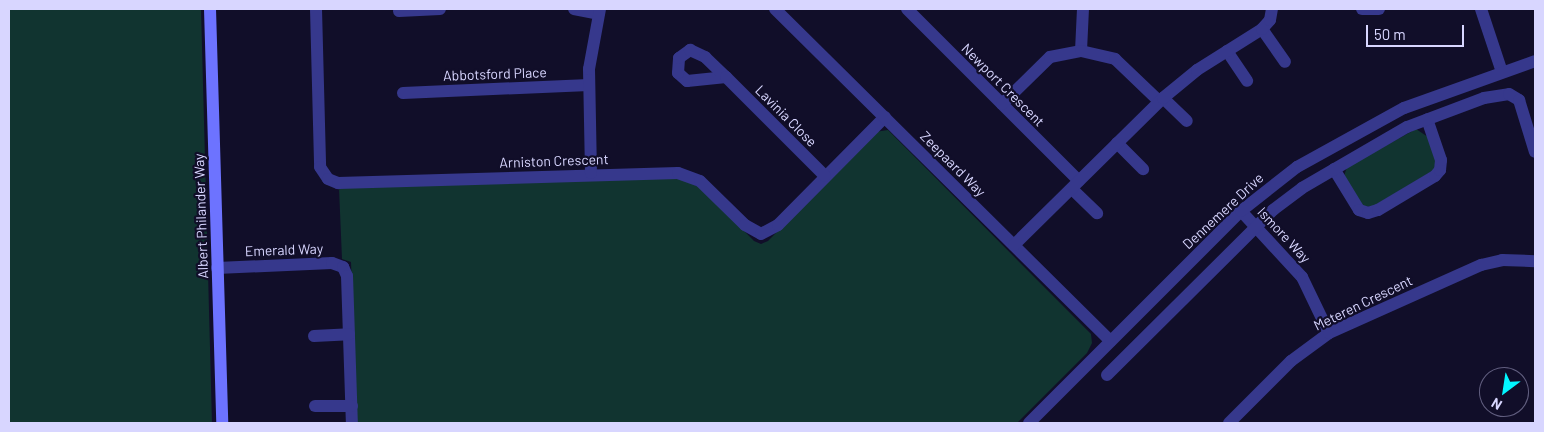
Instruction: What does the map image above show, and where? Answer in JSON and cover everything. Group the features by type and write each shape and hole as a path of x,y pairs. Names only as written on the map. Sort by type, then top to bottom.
{"street":[{"name":"Albert Philander Way","path":"210,9 222,423"},
{"name":"Arniston Crescent","path":"316,9 320,167 328,179 338,183 591,173 671,172 692,177 707,186 745,225 761,234 778,225 885,117"},
{"path":"399,11 440,9"},
{"path":"574,9 599,11 589,85 591,173"},
{"name":"Zeepaard Way","path":"774,9 1110,341"},
{"name":"Newport Crescent","path":"907,9 1002,104 1075,185 1097,213"},
{"path":"1081,51 1084,9"},
{"path":"1014,245 1161,99 1192,74 1262,29 1270,20 1272,9"},
{"path":"1362,9 1379,9"},
{"path":"1481,9 1502,72"},
{"path":"1262,29 1286,62"},
{"path":"1002,104 1050,58 1081,51 1115,59 1186,121"},
{"path":"1227,51 1247,81"},
{"name":"Dennemere Drive","path":"1028,423 1241,211 1297,167 1377,121 1535,61"},
{"name":"Lavinia Close","path":"726,77 825,176"},
{"name":"Abbotsford Place","path":"403,93 589,85"},
{"path":"1107,375 1256,226 1292,195 1407,126 1496,95 1516,97 1535,152"},
{"path":"1334,170 1359,210 1368,213 1378,210 1438,173 1440,160 1427,119"},
{"path":"1117,143 1143,169"},
{"name":"Ismore Way","path":"1241,211 1302,278 1329,333"},
{"name":"Meteren Crescent","path":"1229,423 1291,361 1329,333 1481,265 1502,260 1535,260"},
{"name":"Emerald Way","path":"217,268 340,265 347,276 352,423"},
{"path":"314,336 349,334"},
{"path":"315,406 352,406"}],"green space":[{"path":"9,9 201,9 212,423 9,423"},
{"path":"1416,129 1428,137 1436,161 1434,170 1372,207 1363,206 1344,176 1347,167"},
{"path":"888,130 1091,334 1092,343 1087,353 1017,423 357,423 351,262 342,259 339,188 681,178 703,189 754,241 761,244 768,241 875,132"}]}
